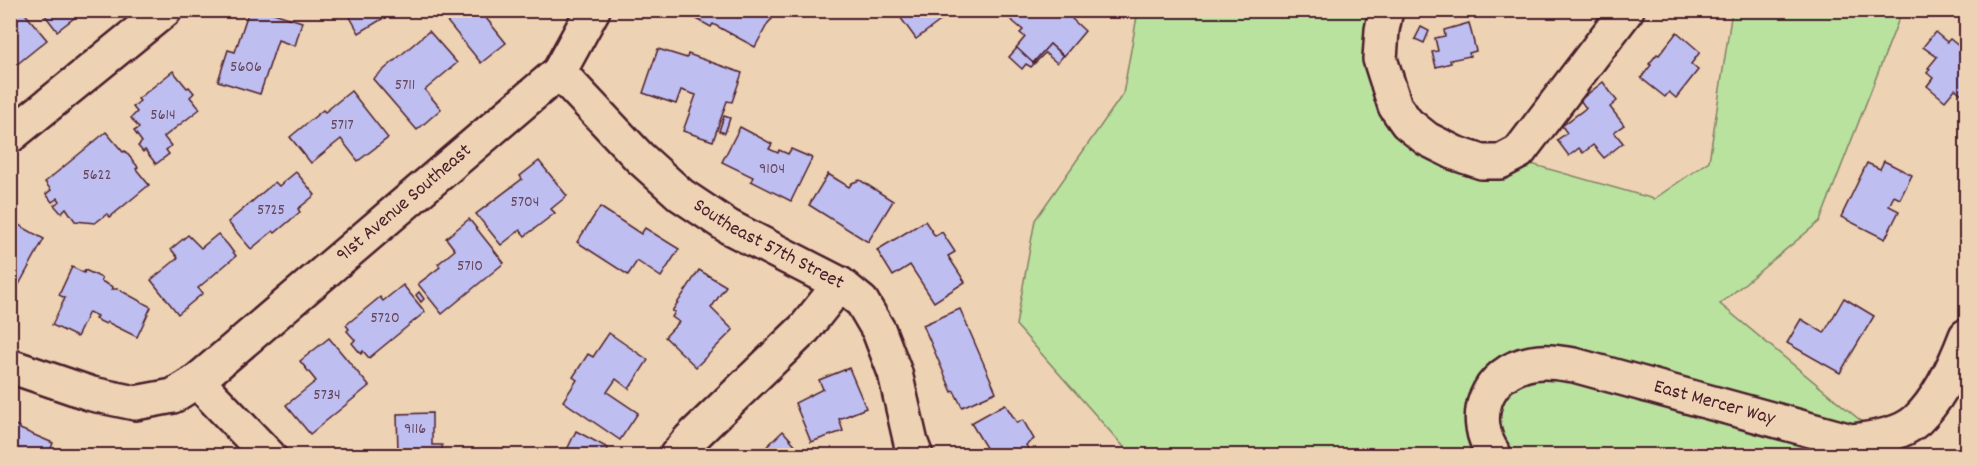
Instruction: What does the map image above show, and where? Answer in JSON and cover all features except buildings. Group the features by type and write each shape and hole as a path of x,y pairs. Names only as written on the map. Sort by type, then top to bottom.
{"street":[{"path":"10,136 165,10"},
{"name":"91st Avenue Southeast","path":"10,366 92,394 135,403 173,396 197,381 559,72 593,10"},
{"path":"1386,10 1380,59 1395,106 1407,123 1427,139 1455,153 1482,162 1500,162 1519,152 1627,10"},
{"name":"Southeast 57th Street","path":"559,72 639,157 681,195 729,227 840,285 862,302 879,331 894,373 916,456"},
{"path":"676,456 690,439 805,327 840,285"},
{"name":"East Mercer Way","path":"1495,456 1482,429 1482,409 1489,390 1499,378 1531,363 1550,361 1574,365 1851,441 1872,440 1916,421 1936,396 1959,356 1966,336"},
{"path":"197,381 269,456"}],"green space":[{"path":"1138,11 1374,11 1415,131 1654,199 1709,161 1732,11 1902,11 1820,221 1720,304 1902,455 1131,455 1016,325 1035,220 1123,94"}]}
